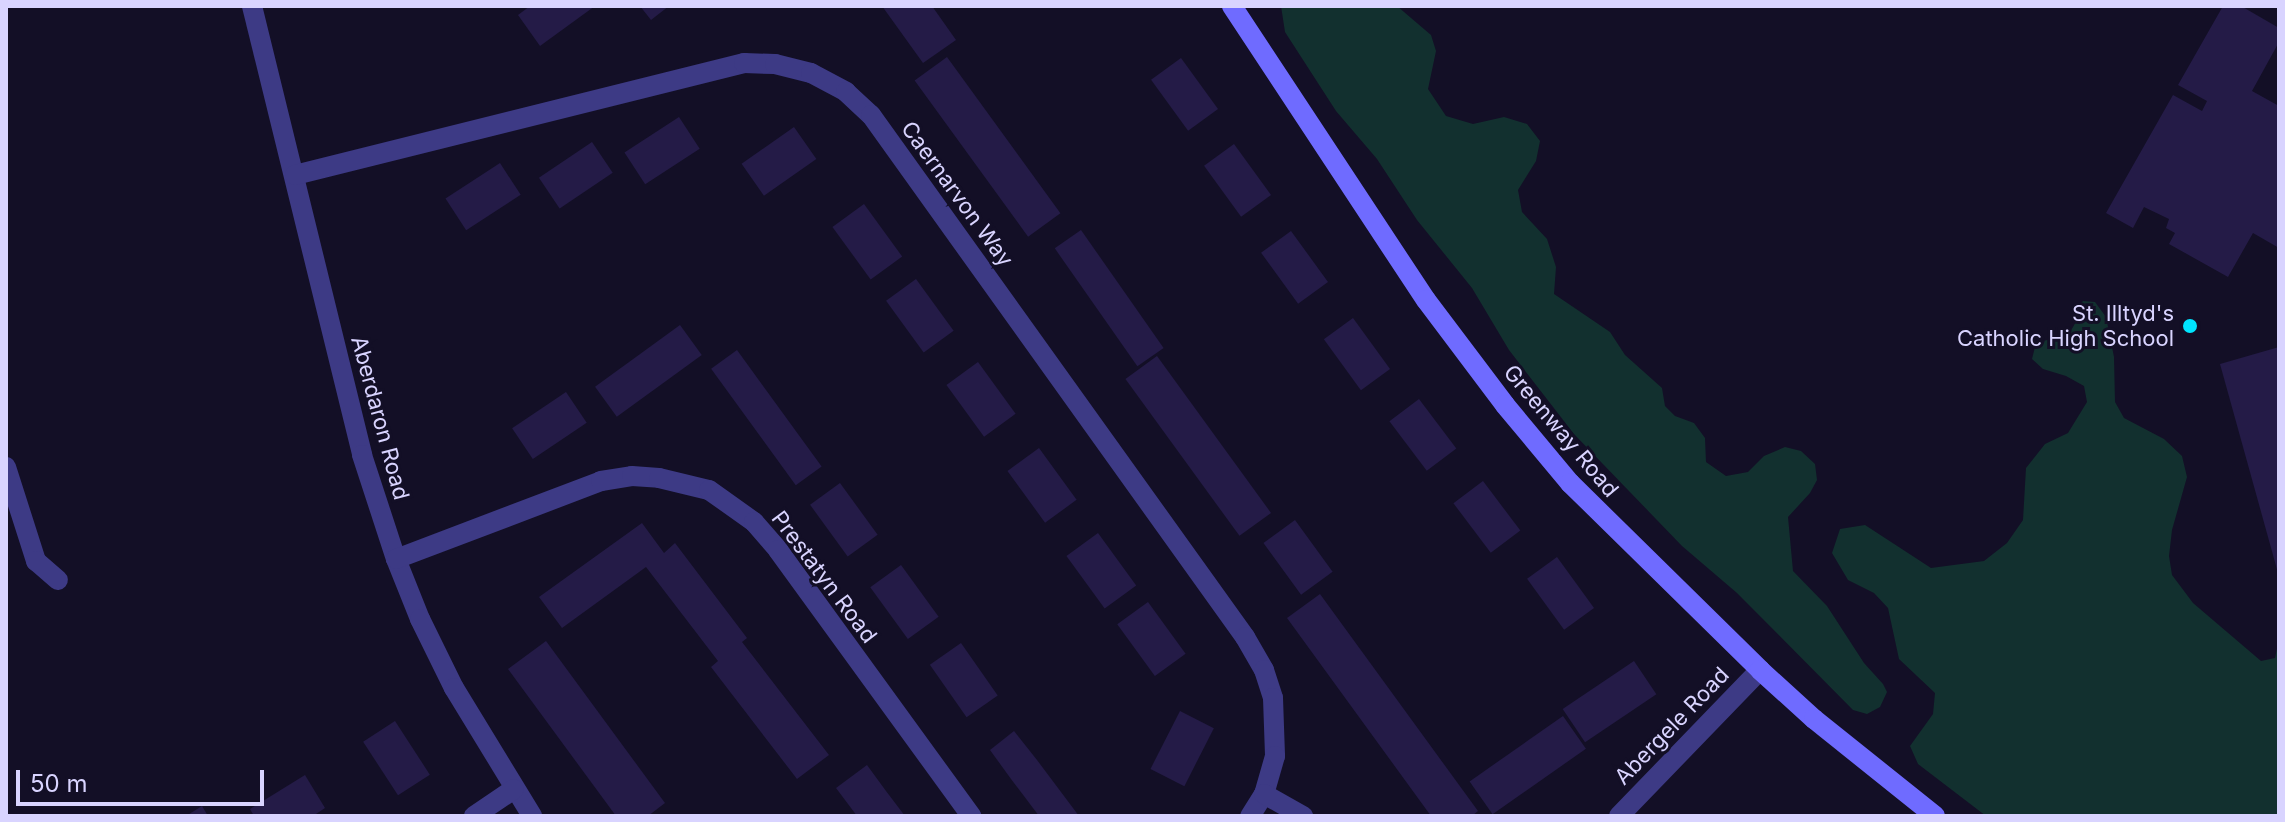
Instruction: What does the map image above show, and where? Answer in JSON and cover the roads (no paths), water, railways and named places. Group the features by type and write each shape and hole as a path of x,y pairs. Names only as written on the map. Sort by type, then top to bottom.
{"street":[{"name":"Aberdaron Road","path":"252,6 362,455 396,559 420,619 454,688 532,816"},
{"name":"Greenway Road","path":"1232,6 1426,300 1505,405 1570,483 1760,670 1814,719 1935,816"},
{"name":"Caernarvon Way","path":"295,175 744,63 775,64 811,73 846,92 880,127 1264,670 1277,732 1275,756 1264,794 1250,816"},
{"path":"6,467 36,561 58,580"},
{"name":"Prestatyn Road","path":"396,559 601,481 632,476 659,478 709,490 754,522 778,550 971,816"},
{"name":"Abergele Road","path":"1619,816 1760,670"},
{"path":"474,816 514,789"},
{"path":"1264,794 1303,816"}],"place":[{"name":"St. Illtyd's Catholic High School","path":"2190,326"}]}
